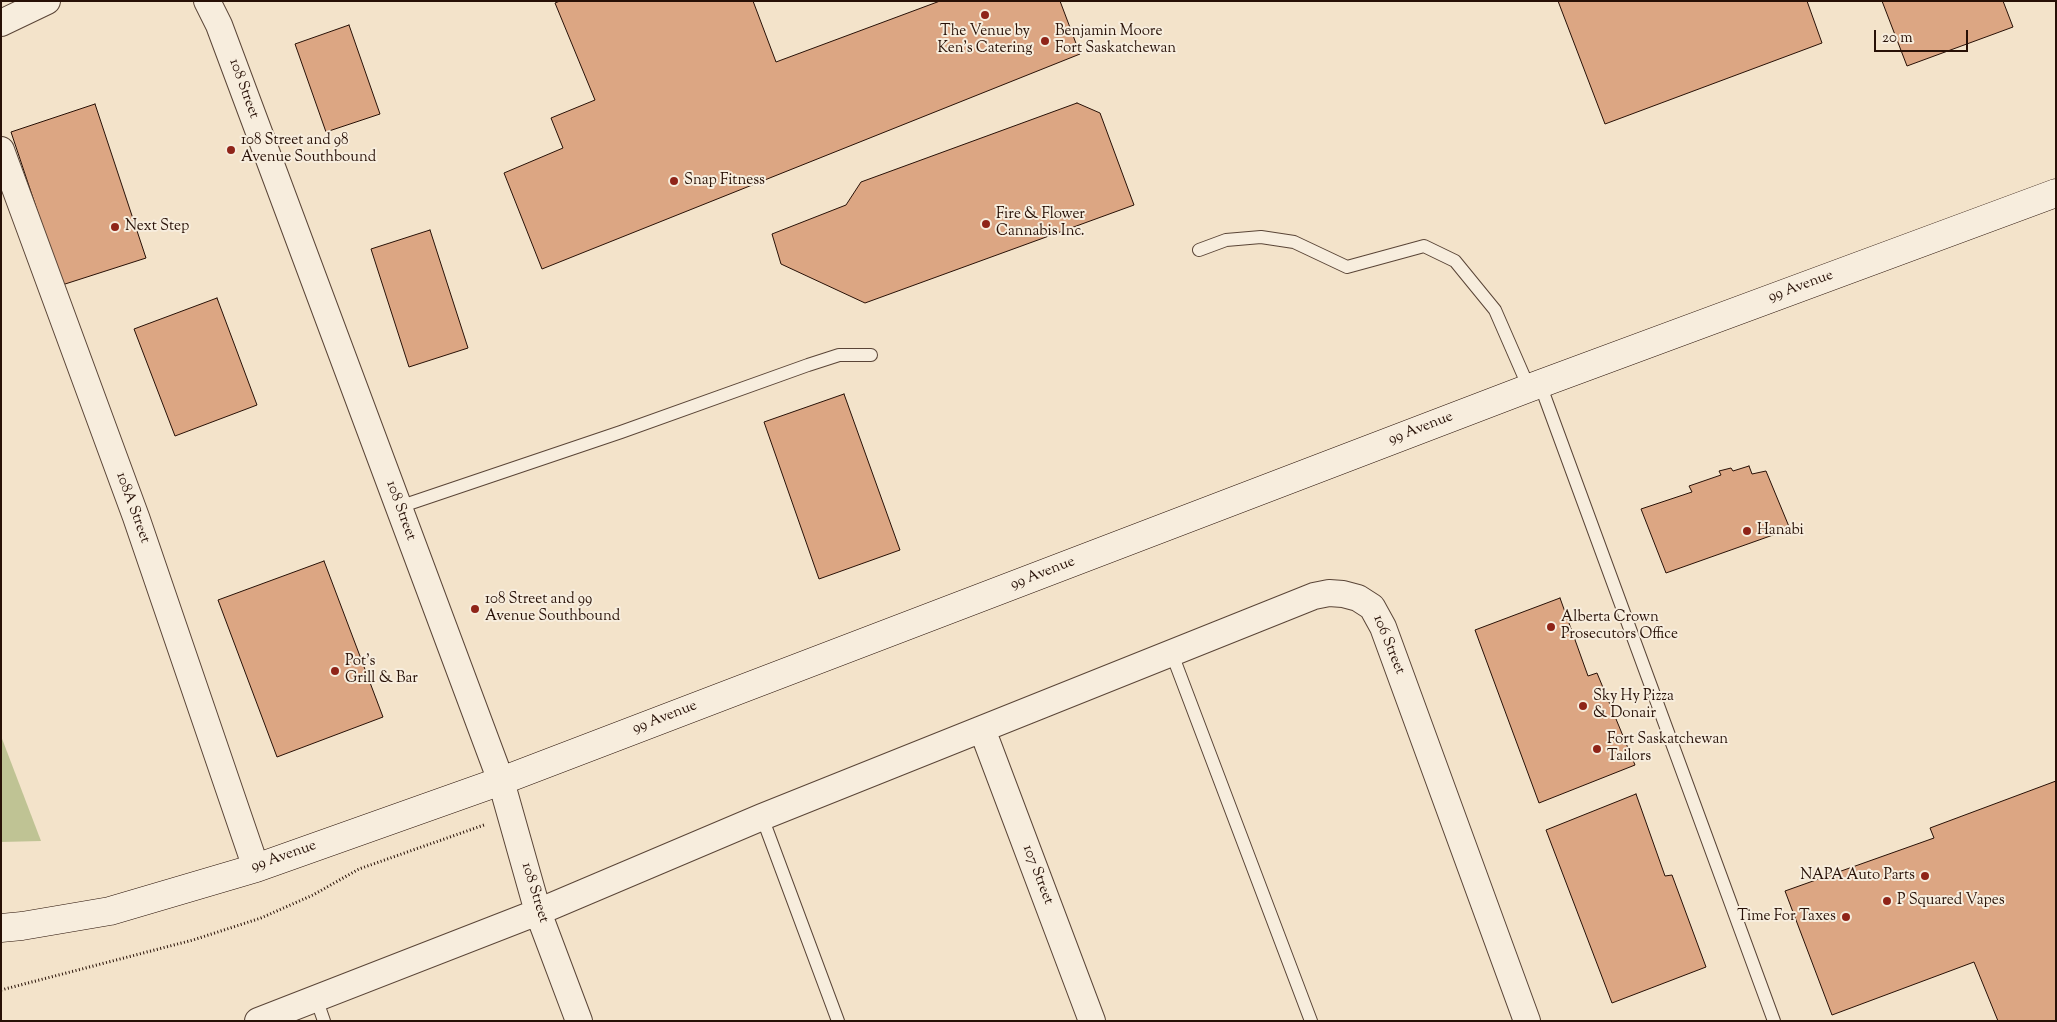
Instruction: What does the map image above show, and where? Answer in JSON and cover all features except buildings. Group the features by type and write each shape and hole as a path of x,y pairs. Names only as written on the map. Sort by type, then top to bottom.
{"main road":[{"name":"99 Avenue","path":"11,927 110,911 256,868 500,781 1534,386 2056,193"}],"street":[{"path":"1,23 47,1"},
{"name":"108 Street","path":"212,2 500,781 538,912 579,1021"},
{"name":"108A Street","path":"1,150 136,517 256,868"},
{"name":"106 Street","path":"258,1021 320,1009 538,912 762,817 1314,596 1329,593 1358,598 1372,607 1383,627 1527,1021"},
{"name":"107 Street","path":"982,729 1092,1021"}],"lane":[{"path":"1198,250 1226,240 1260,237 1294,242 1347,267 1424,246 1455,261 1495,310 1534,386 1774,1021"},
{"path":"398,507 621,432 816,362 839,355 871,355"},
{"path":"1172,654 1311,1021"},
{"path":"762,817 838,1021"}],"path":[{"path":"1,990 193,940 244,923 313,895 359,869 472,828 511,817"}],"green space":[{"path":"1,736 41,841 1,842"}],"place":[{"name":"The Venue by Ken’s Catering","path":"985,15"},
{"name":"Benjamin Moore Fort Saskatchewan","path":"1045,41"},
{"name":"108 Street and 98 Avenue Southbound","path":"231,150"},
{"name":"Snap Fitness","path":"674,181"},
{"name":"Fire & Flower Cannabis Inc.","path":"986,224"},
{"name":"Next Step","path":"115,227"},
{"name":"Hanabi","path":"1747,531"},
{"name":"108 Street and 99 Avenue Southbound","path":"475,609"},
{"name":"Alberta Crown Prosecutors Office","path":"1551,627"},
{"name":"Pot's Grill & Bar","path":"335,671"},
{"name":"Sky Hy Pizza & Donair","path":"1583,706"},
{"name":"Fort Saskatchewan Tailors","path":"1597,749"},
{"name":"NAPA Auto Parts","path":"1925,876"},
{"name":"P Squared Vapes","path":"1887,901"},
{"name":"Time For Taxes","path":"1846,917"}]}
